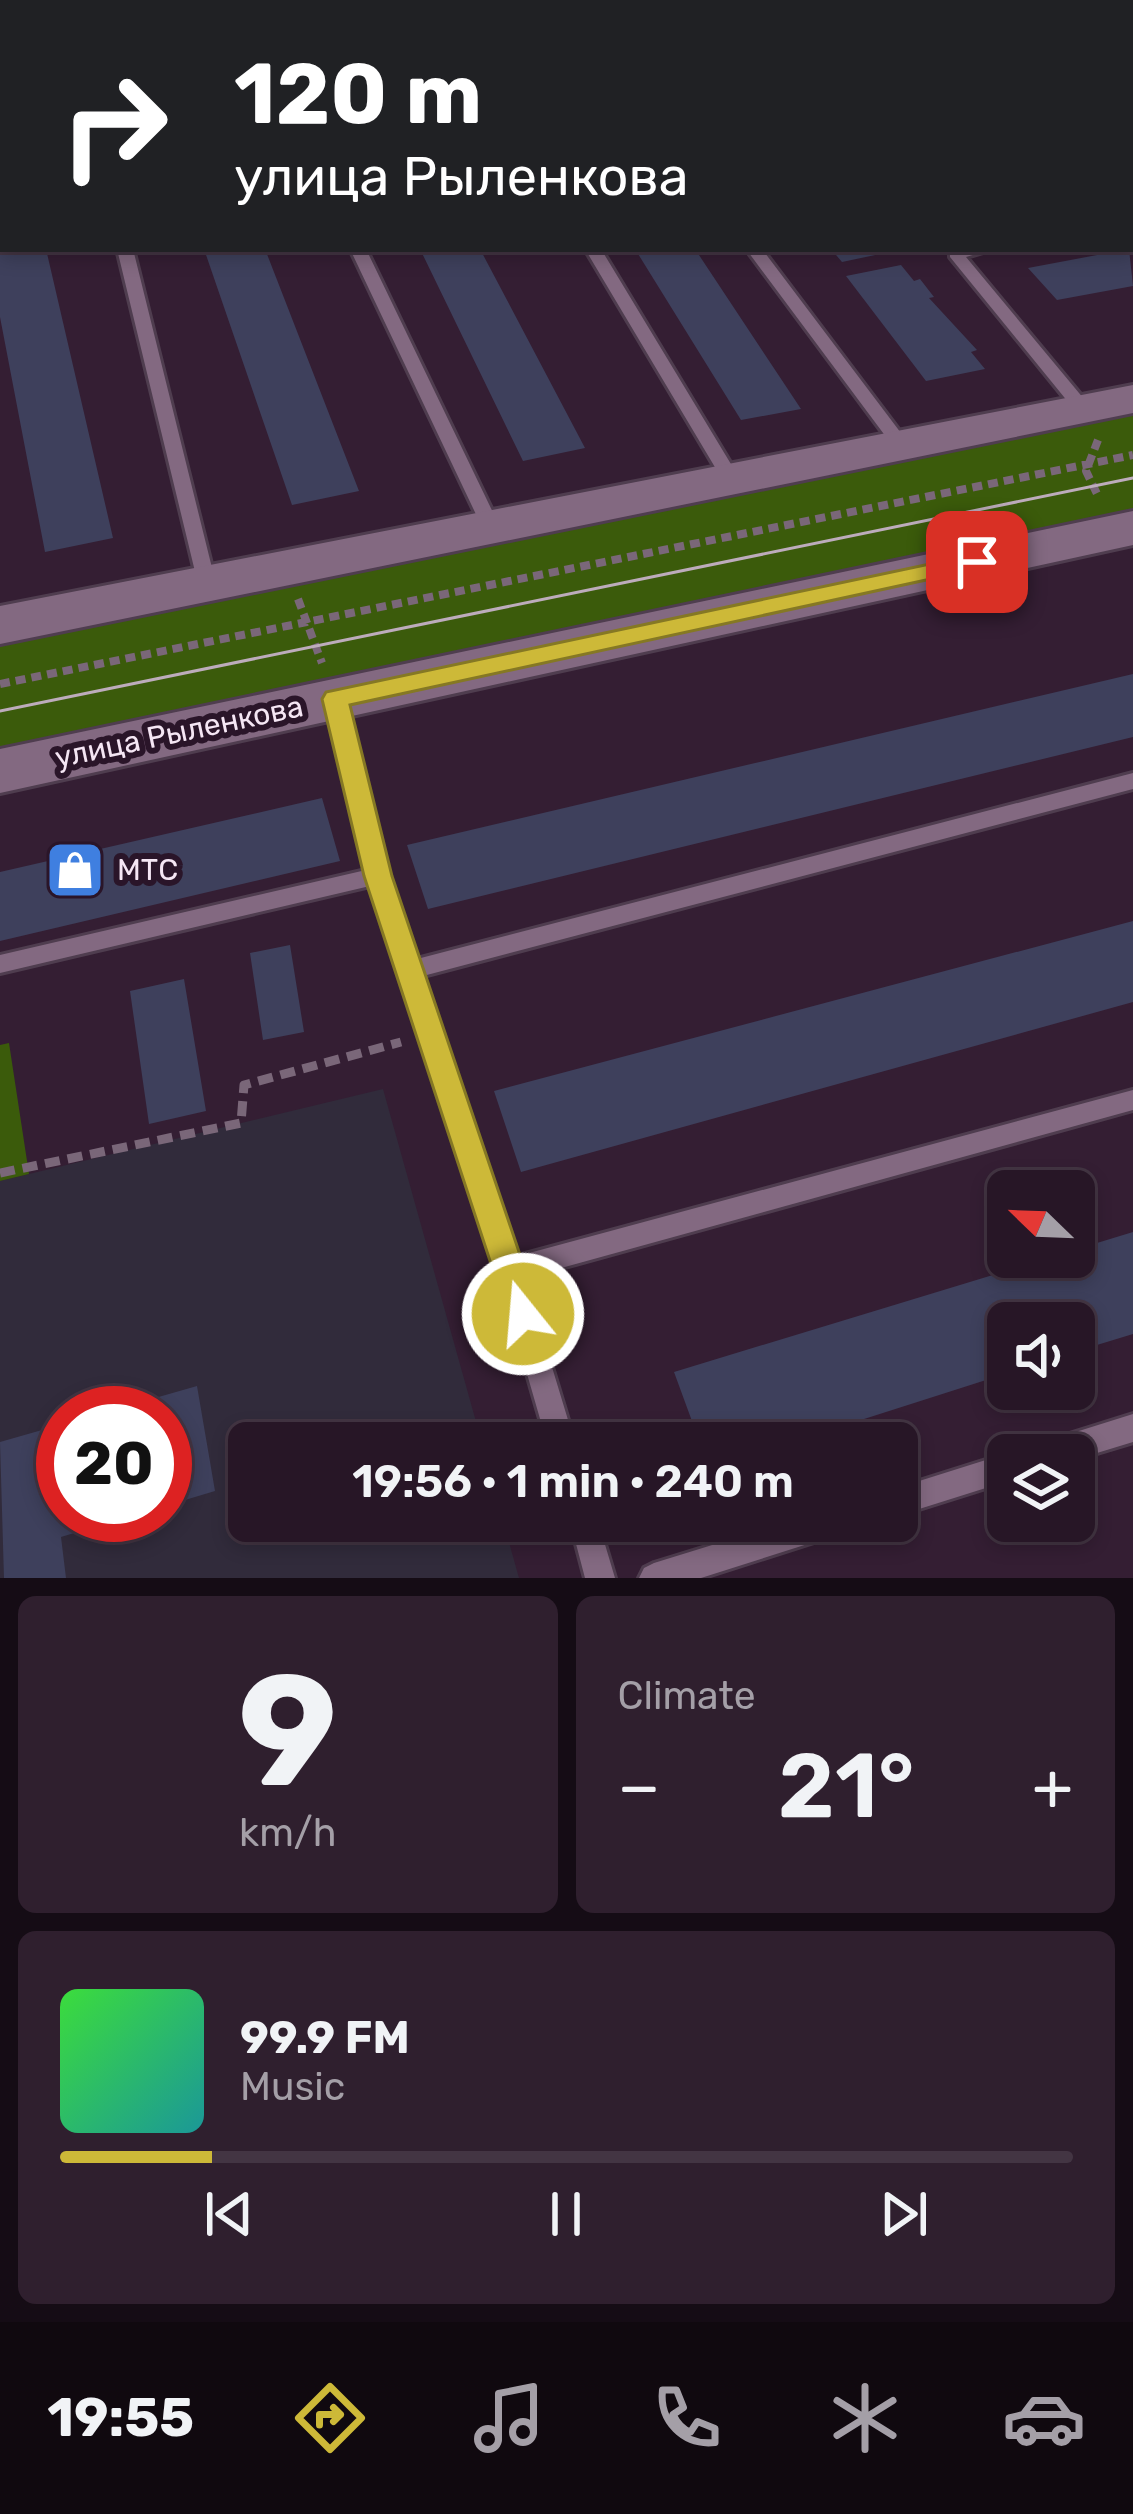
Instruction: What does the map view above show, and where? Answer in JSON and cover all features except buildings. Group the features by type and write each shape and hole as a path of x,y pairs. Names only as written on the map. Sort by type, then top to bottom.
{"main road":[{"path":"0,625 1108,404"},
{"name":"улица Рыленкова","path":"0,771 1127,539"}],"lane":[{"path":"126,252 207,584"},
{"path":"359,252 491,527"},
{"path":"595,252 731,479"},
{"path":"756,252 901,446"},
{"path":"967,252 955,254 1108,404"},
{"path":"335,699 378,876 510,1270 555,1422"},
{"path":"410,970 1133,781"},
{"path":"0,964 378,876"},
{"path":"510,1270 1133,1100"},
{"path":"1095,1440 1133,1428"},
{"path":"918,1495 987,1474"},
{"path":"590,1542 600,1578"},
{"path":"654,1578 769,1542"}],"path":[{"path":"1108,404 1111,408 1086,472 1127,539"},
{"path":"0,684 1133,455"},
{"path":"286,568 335,699"},
{"path":"0,1173 241,1123 244,1085 431,1034"}],"shaded area":[{"path":"383,1089 476,1422 228,1422 228,1542 509,1542 519,1578 0,1578 0,1181"}],"green space":[{"path":"1133,415 1133,510 0,748 0,644"},
{"path":"9,1043 29,1174 0,1181 0,1045"}],"tram line":[{"path":"0,711 1133,478"}],"place":[{"name":"МТС","path":"75,870"}],"route":[{"path":"523,1314 378,876 335,699 977,562"}]}
